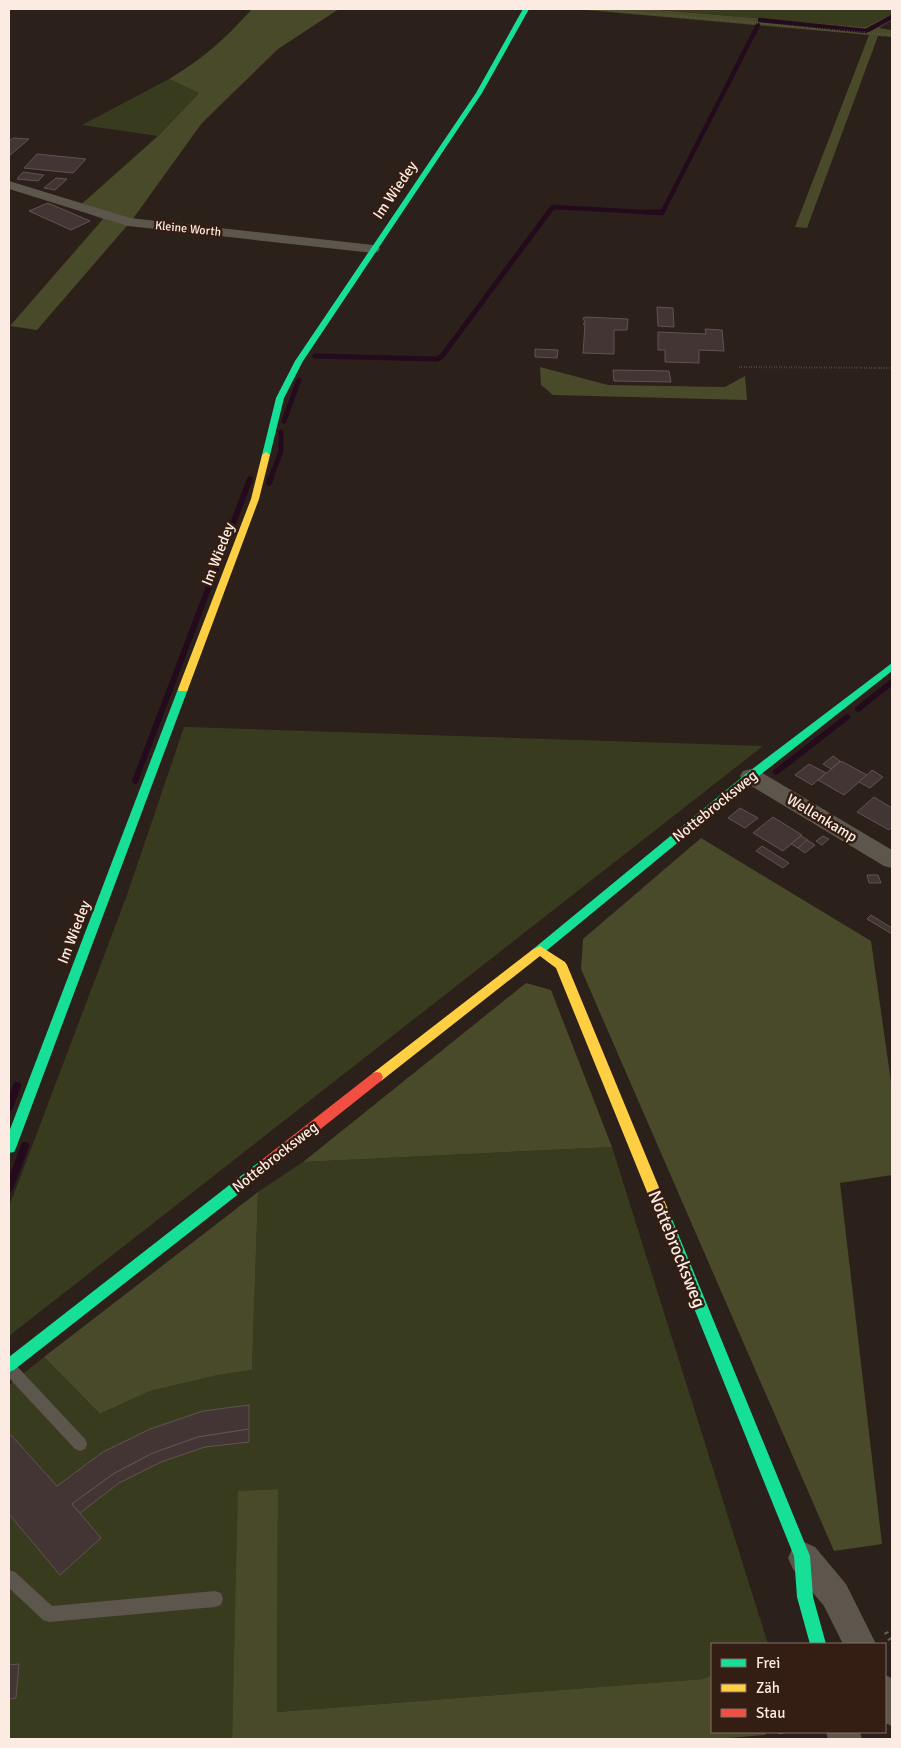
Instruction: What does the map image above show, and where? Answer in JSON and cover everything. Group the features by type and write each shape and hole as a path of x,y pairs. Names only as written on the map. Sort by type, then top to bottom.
{"street":[{"name":"Im Wiedey","path":"9,1148 255,499 280,398 299,361 479,93 526,9"},
{"name":"Kleine Worth","path":"9,185 128,222 373,249"},
{"name":"Nottebrocksweg","path":"9,1366 540,950 751,776 892,666"},
{"name":"Wellenkamp","path":"751,776 892,860"},
{"name":"Nottebrocksweg","path":"540,950 561,965 802,1556 805,1597 818,1643"},
{"name":"Nottebrocksweg","path":"802,1556 835,1595 859,1643"},
{"path":"886,1694 892,1709"}],"lane":[{"path":"9,1366 80,1444"},
{"path":"9,1578 49,1614 215,1599"}],"path":[{"path":"598,9 892,34"},
{"path":"738,367 892,368"}],"green space":[{"path":"252,9 339,9 278,49 202,123 132,220 37,330 10,326 103,219 76,209 158,136 199,93 169,79 213,47"},
{"path":"574,9 647,9 865,27 892,14 892,20 879,28 892,30 892,37 878,36 807,228 795,227 869,35"},
{"path":"647,9 892,9 892,14 865,27"},
{"path":"169,79 199,93 158,136 82,125"},
{"path":"540,367 608,385 725,387 745,376 747,400 553,395 541,385"},
{"path":"184,727 763,746 9,1336 9,1207 127,895"},
{"path":"701,838 871,941 892,1089 892,1175 840,1183 882,1544 834,1551 581,969 583,939"},
{"path":"526,983 551,990 612,1147 303,1162"},
{"path":"612,1147 768,1643 711,1643 711,1675 703,1679 277,1712 278,1489 239,1491 232,1739 9,1739 9,1385 44,1357 100,1414 150,1391 218,1375 252,1370 258,1192 303,1162"},
{"path":"258,1192 252,1370 218,1375 150,1391 100,1414 44,1357"},
{"path":"278,1489 277,1712 703,1679 711,1675 711,1733 766,1733 765,1735 719,1739 232,1739 238,1491"}],"building":[{"path":"13,138 29,139 9,156 9,141"},
{"path":"37,154 86,159 73,173 24,168"},
{"path":"23,172 44,175 38,181 17,179"},
{"path":"56,178 67,179 55,190 44,188"},
{"path":"48,203 90,221 71,230 29,211"},
{"path":"657,307 673,308 674,327 658,326"},
{"path":"583,318 628,319 627,330 614,330 614,354 583,353 585,324 583,324 585,322"},
{"path":"705,329 722,330 724,351 699,350 699,363 665,362 665,350 658,350 658,332 706,334"},
{"path":"535,349 558,350 557,358 535,357"},
{"path":"613,370 669,371 671,382 614,381"},
{"path":"833,756 840,761 831,769 823,764"},
{"path":"841,761 867,775 844,795 818,780"},
{"path":"809,764 826,773 812,785 795,775"},
{"path":"872,770 883,777 870,788 859,782"},
{"path":"874,797 892,808 892,827 889,830 857,812"},
{"path":"740,808 758,818 745,828 728,818"},
{"path":"773,817 802,835 783,851 753,833"},
{"path":"801,836 808,840 798,848 791,844"},
{"path":"823,836 829,839 822,845 816,841"},
{"path":"807,840 815,845 805,853 798,848"},
{"path":"762,846 789,863 783,868 756,851"},
{"path":"867,875 878,875 881,883 869,883"},
{"path":"871,915 892,928 892,934 867,919"},
{"path":"249,1405 249,1429 198,1437 153,1453 113,1474 72,1504 101,1538 60,1575 9,1514 9,1436 11,1435 57,1486 103,1452 150,1429 203,1411"},
{"path":"249,1429 249,1442 205,1447 161,1462 119,1483 80,1513 72,1504 113,1474 153,1453 198,1437"},
{"path":"19,1664 16,1698 9,1699 9,1665"}],"waterway":[{"path":"760,20 866,31 892,17"},
{"path":"548,213 553,207 662,213 758,25"},
{"path":"315,356 437,359 442,356 549,212"},
{"path":"647,212 662,212"},
{"path":"284,421 299,380"},
{"path":"270,480 281,451 281,432"},
{"path":"269,483 271,478"},
{"path":"135,781 250,479"},
{"path":"858,709 892,682"},
{"path":"776,772 847,717"},
{"path":"9,1107 17,1086"},
{"path":"9,1188 25,1146"}],"traffic: fast":[{"path":"266,455 280,398 299,361 479,93 526,9"},
{"path":"536,953 751,776 892,666"},
{"path":"9,1148 183,689"},
{"path":"9,1365 264,1166"},
{"path":"665,1219 802,1556 805,1597 818,1643"}],"traffic: slow":[{"path":"183,689 255,499 266,455"},
{"path":"540,950 561,965 665,1219"},
{"path":"377,1077 536,953"}],"traffic: jam":[{"path":"264,1166 377,1077"}]}
